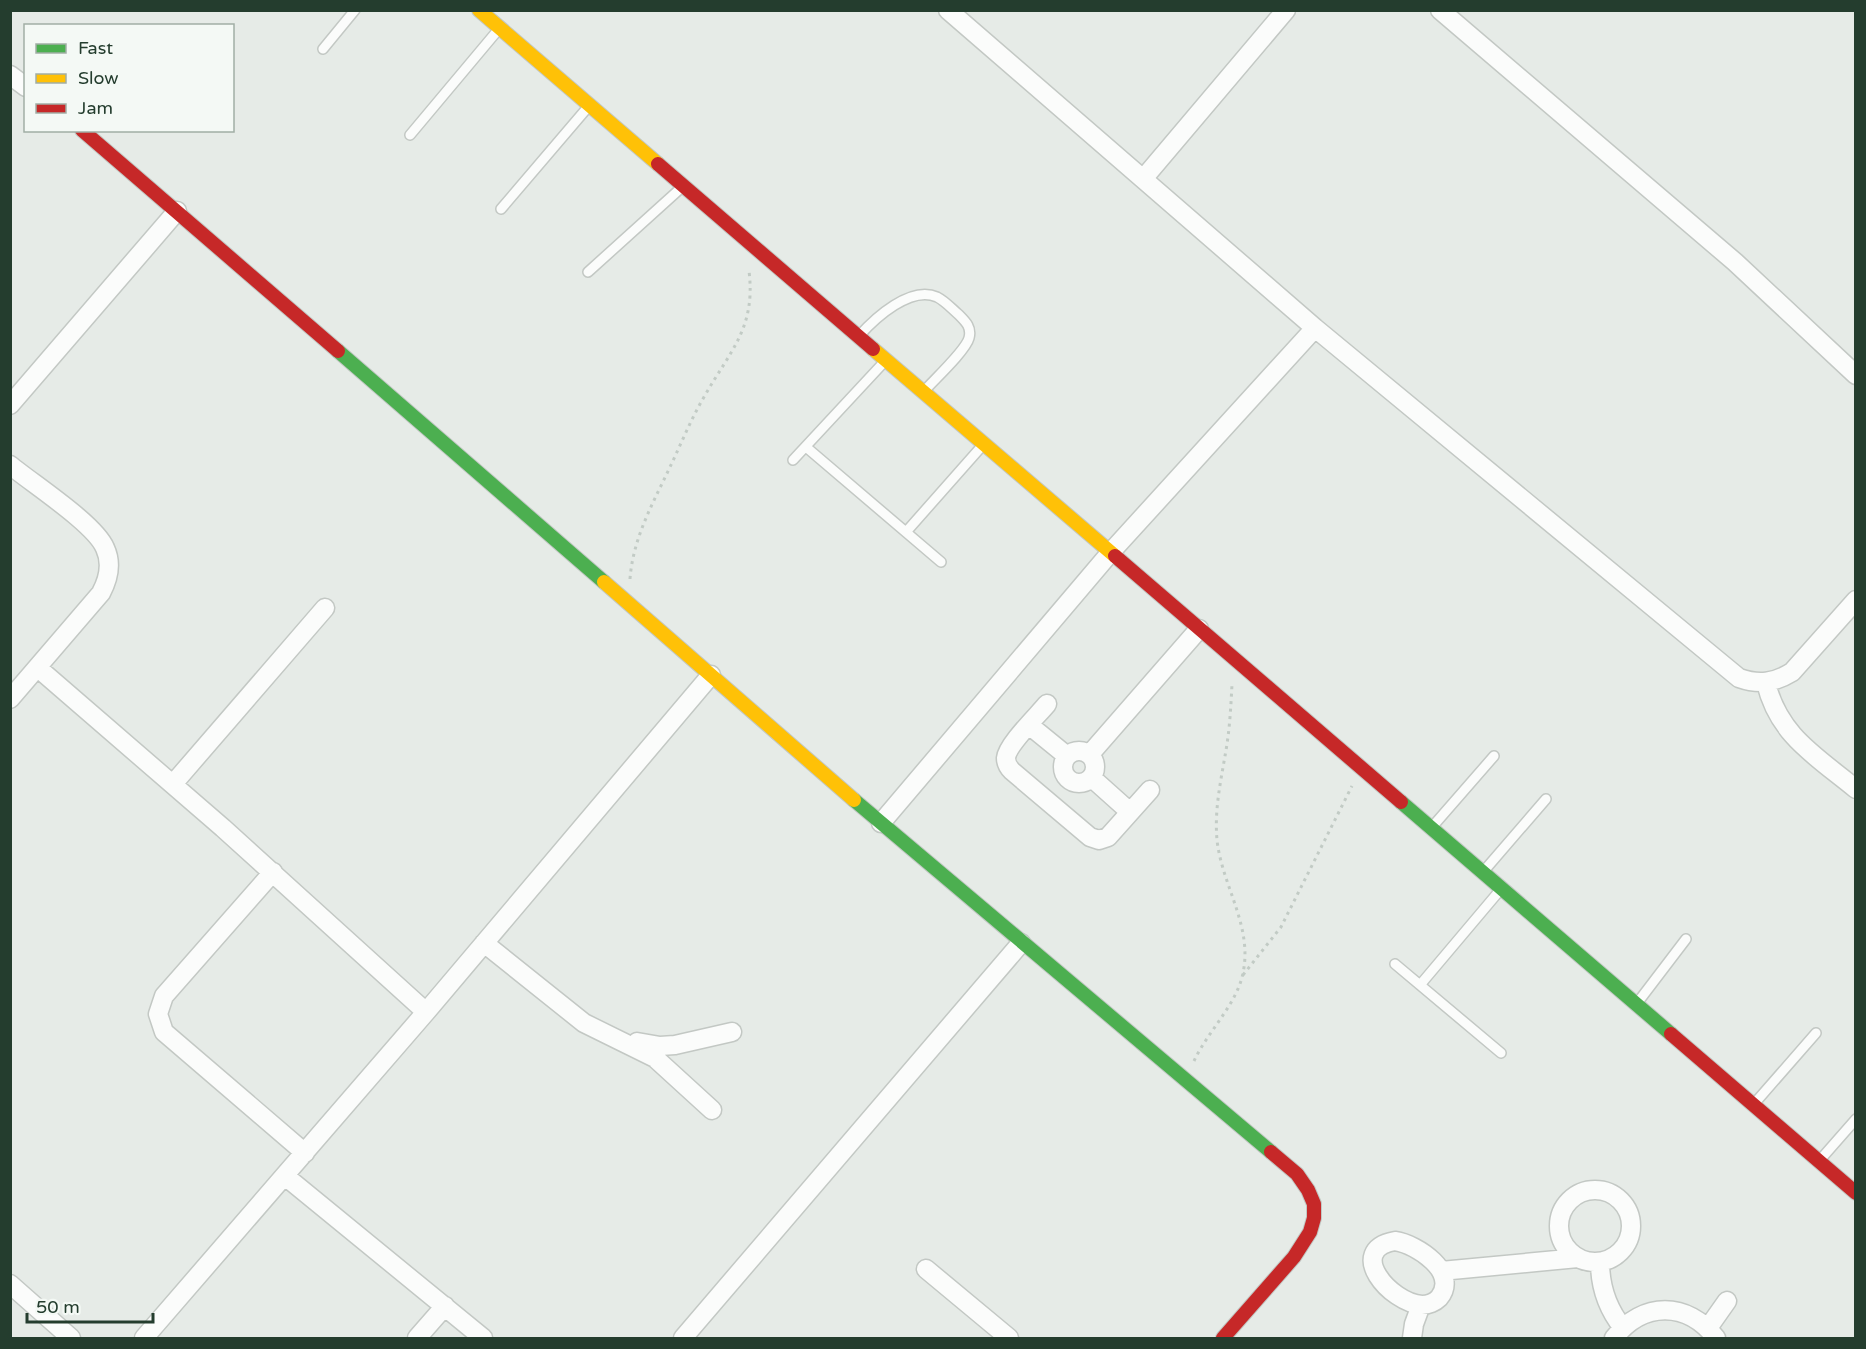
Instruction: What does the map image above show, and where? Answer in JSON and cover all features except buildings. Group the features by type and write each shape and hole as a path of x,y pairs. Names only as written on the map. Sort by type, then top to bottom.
{"street":[{"path":"479,10 1856,1193"},
{"path":"948,10 1315,328 1738,678 1752,683 1766,683 1792,672 1856,600"},
{"path":"1143,179 1286,10"},
{"path":"1440,10 1735,262 1856,375"},
{"path":"10,75 24,86"},
{"path":"84,132 881,823 1297,1174 1307,1185 1313,1199 1315,1214 1313,1229 1306,1242 1222,1338"},
{"path":"10,405 177,211"},
{"path":"881,823 1110,553 1315,328"},
{"path":"10,465 90,529 105,547 109,559 107,582 101,593 10,699"},
{"path":"173,784 325,608"},
{"path":"1090,754 1199,629"},
{"path":"38,668 273,872 426,1012"},
{"path":"144,1338 426,1012 711,675"},
{"path":"1766,683 1774,709 1789,732 1856,789"},
{"path":"1047,704 1007,752 1006,762 1012,771 1049,803 1094,839 1104,839 1150,790"},
{"path":"1029,725 1067,756"},
{"path":"1076,751 1090,754 1095,763 1092,778 1078,784 1069,780 1065,776 1063,766 1067,756 1076,751"},
{"path":"1092,778 1130,812"},
{"path":"1049,803 1069,780"},
{"path":"273,872 164,996 158,1014 164,1032 305,1153"},
{"path":"484,943 570,1012 599,1031 655,1058 712,1110"},
{"path":"683,1338 1021,943"},
{"path":"615,1038 668,1046 732,1032"},
{"path":"285,1176 483,1338"},
{"path":"1590,1190 1612,1194 1627,1210 1630,1221 1630,1232 1620,1252 1600,1262 1578,1258 1569,1251 1559,1231 1559,1220 1563,1209 1570,1200 1590,1190"},
{"path":"1389,1242 1402,1242 1420,1250 1441,1271 1444,1277 1443,1291 1434,1302 1421,1305 1396,1295 1382,1282 1374,1268 1375,1255 1383,1245 1389,1242"},
{"path":"1441,1271 1578,1258"},
{"path":"1600,1262 1601,1286 1618,1333 1646,1313 1659,1311 1685,1314 1698,1320 1712,1333 1727,1301"},
{"path":"926,1269 1009,1338"},
{"path":"10,1284 71,1338"},
{"path":"1412,1338 1421,1305"},
{"path":"417,1338 445,1306"}],"lane":[{"path":"323,49 355,10"},
{"path":"410,135 499,28"},
{"path":"501,209 590,105"},
{"path":"588,272 683,186"},
{"path":"858,336 879,316 911,296 928,294 945,302 968,324 970,336 964,347 923,392"},
{"path":"794,460 886,360"},
{"path":"906,532 984,444"},
{"path":"806,447 941,562"},
{"path":"1431,829 1494,756"},
{"path":"1482,873 1546,799"},
{"path":"1420,985 1501,889"},
{"path":"1636,1005 1686,939"},
{"path":"1395,964 1501,1053"},
{"path":"1753,1105 1816,1033"},
{"path":"1819,1162 1856,1119"}],"path":[{"path":"630,605 630,573 643,526 702,400 738,343 745,325 750,306 751,286 748,267"},
{"path":"1233,659 1230,721 1216,820 1221,860 1246,944 1243,976"},
{"path":"1186,1082 1200,1048 1230,1005 1243,976 1281,927 1362,769"}],"traffic: fast":[{"path":"338,351 604,582"},
{"path":"854,800 1271,1152"},
{"path":"1401,802 1671,1034"}],"traffic: slow":[{"path":"479,10 658,164"},
{"path":"873,349 1115,556"},
{"path":"604,582 854,800"}],"traffic: jam":[{"path":"84,132 338,351"},
{"path":"658,164 873,349"},
{"path":"1115,556 1401,802"},
{"path":"1671,1034 1856,1193"},
{"path":"1223,1338 1294,1257 1310,1232 1314,1218 1314,1204 1308,1190 1297,1174 1271,1152"}]}
